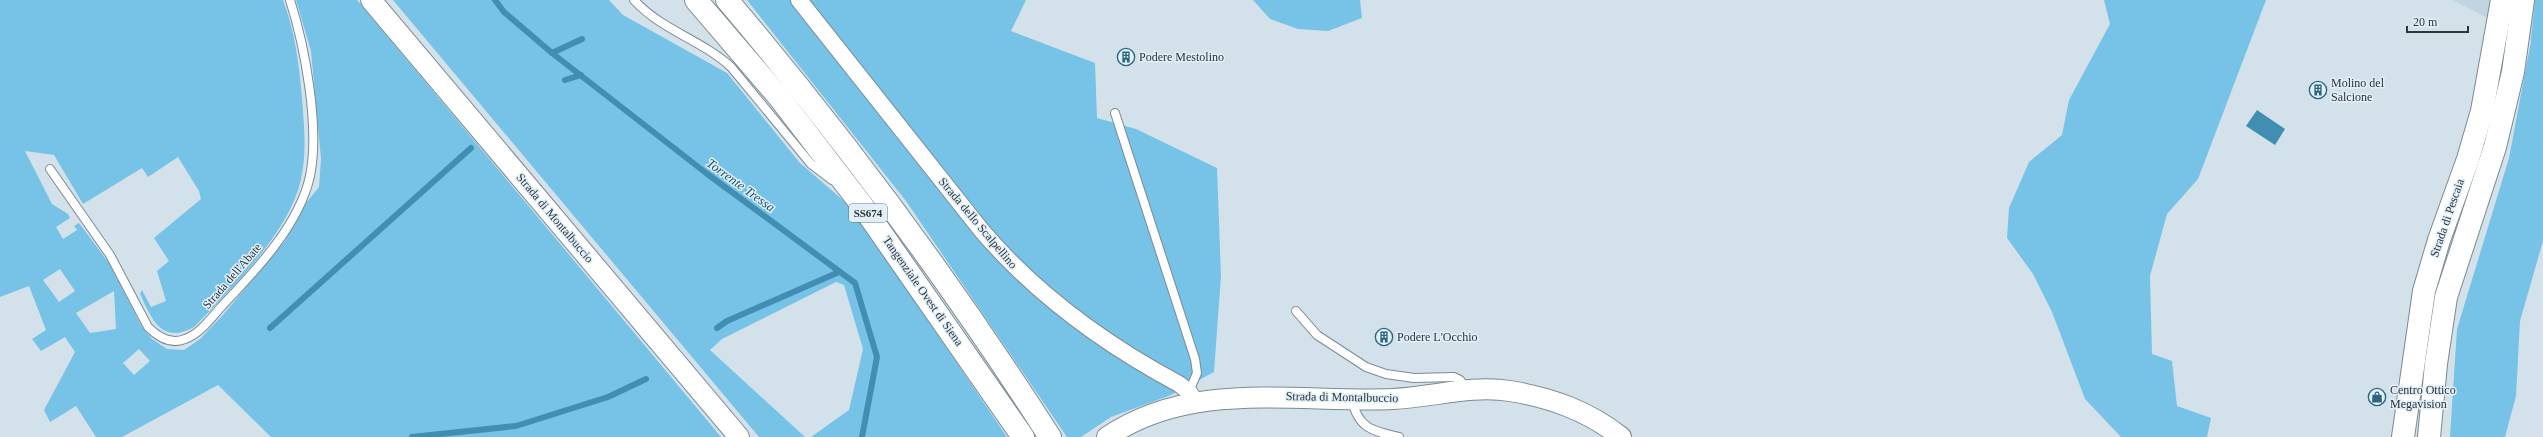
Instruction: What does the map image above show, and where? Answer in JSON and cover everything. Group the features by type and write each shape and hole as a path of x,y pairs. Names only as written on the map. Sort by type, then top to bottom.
{"main road":[{"name":"Tangenziale Ovest di Siena","path":"696,0 779,97 862,204 1023,437"},
{"name":"Tangenziale Ovest di Siena","path":"727,0 795,80 880,191 960,302 1050,437"},
{"name":"Strada di Pescaia","path":"2403,437 2426,286 2482,111 2502,0"},
{"name":"Strada di Pescaia","path":"2429,437 2446,297 2499,132 2513,72 2523,0"}],"street":[{"name":"Strada di Montalbuccio","path":"371,0 739,437"},
{"name":"Strada dello Scalpellino","path":"799,0 977,225 1010,262 1078,320 1193,397"},
{"name":"Strada di Montalbuccio","path":"1114,432 1144,417 1193,397 1255,396 1352,400 1396,398 1468,389 1511,391 1566,405 1596,419 1621,437"}],"lane":[{"name":"Strada dell'Abate","path":"50,169 110,255 148,327 158,336 171,341 184,340 195,334 231,297 277,242 303,198 309,177 312,134 307,82 302,45 290,0"},
{"path":"634,0 661,23 722,58 811,164 862,204"},
{"path":"1115,113 1195,359 1197,373 1193,397"},
{"path":"1296,311 1317,336 1366,367 1409,377 1454,377 1460,380 1468,389"},
{"path":"1352,400 1355,415 1360,422 1375,431 1399,437"}],"shaded area":[{"path":"0,0 283,0 293,36 301,85 304,118 304,159 301,179 295,199 285,219 272,239 257,259 194,327 183,332 173,333 159,327 140,294 142,290 151,307 166,301 157,271 169,261 154,238 201,199 199,191 178,157 148,177 142,168 83,204 54,155 25,151 52,204 68,214 70,218 56,227 63,239 77,230 74,226 79,223 109,263 142,327 152,339 167,349 184,350 200,339 222,316 285,241 306,203 319,187 321,159 311,51 296,0 357,0 721,437 271,437 218,385 122,437 96,437 76,406 50,422 44,410 75,352 65,337 41,351 32,339 46,330 29,286 0,297","holes":["60,269 75,291 59,302 43,280","114,291 116,329 90,333 76,313","139,349 150,361 134,375 123,363"]},
{"path":"393,0 609,0 623,15 727,73 800,163 851,207 1007,437 811,437 849,410 863,349 844,285 836,282 722,339 710,350 805,437 759,437"},
{"path":"747,0 1026,0 1011,31 1095,63 1097,118 1136,129 1217,168 1221,276 1214,372 1171,395 1111,417 1081,437 1067,437 906,201"},
{"path":"1253,0 1360,0 1362,18 1328,31 1298,29 1270,19"},
{"path":"2104,0 2266,0 2198,179 2167,214 2150,276 2152,354 2172,361 2177,406 2211,418 2207,437 2121,437 2085,399 2052,312 2033,274 2007,238 2009,208 2029,162 2062,135 2069,100 2110,24"},
{"path":"2453,0 2535,0 2532,41 2531,41"},
{"path":"2535,0 2543,0 2543,241 2520,321 2516,396 2505,437 2450,437 2457,329 2509,158 2531,41"},
{"path":"2257,110 2285,129 2275,145 2246,126"}],"waterway":[{"name":"Torrente Tressa","path":"495,0 504,12 552,53 706,173 855,283 877,357 862,437"},
{"path":"552,53 582,39"},
{"path":"565,80 581,75"},
{"path":"270,328 471,148"},
{"path":"717,328 727,321 839,272"},
{"path":"412,437 516,426 608,397 646,379"}],"place":[{"name":"Podere Mestolino","path":"1126,57"},
{"name":"Molino del Salcione","path":"2318,90"},
{"name":"Podere L'Occhio","path":"1384,337"},
{"name":"Centro Ottico Megavision","path":"2377,397"}]}
